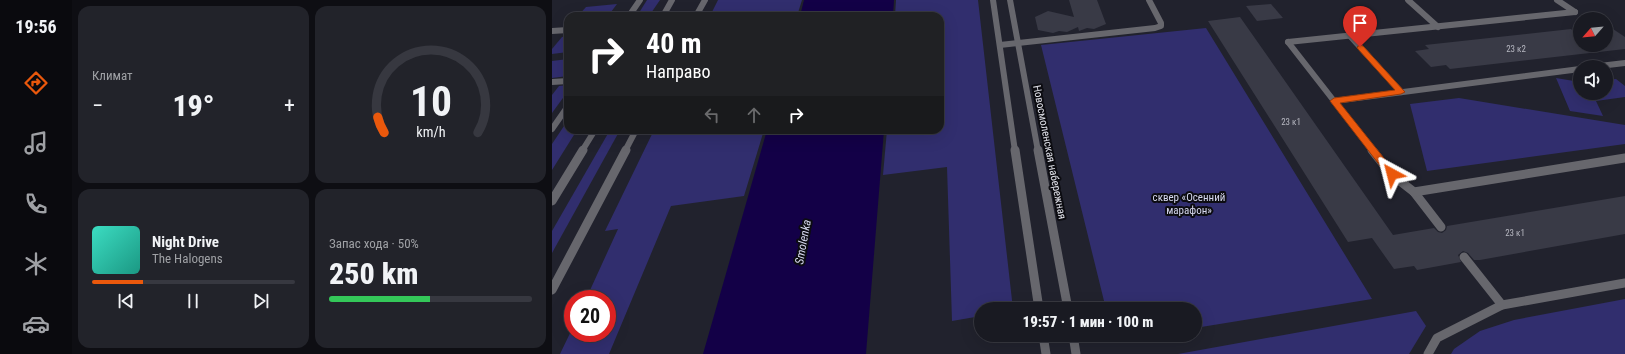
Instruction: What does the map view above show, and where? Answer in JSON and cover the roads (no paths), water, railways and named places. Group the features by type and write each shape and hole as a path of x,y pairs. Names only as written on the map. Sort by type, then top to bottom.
{"street":[{"path":"632,12 640,0"},
{"path":"665,12 672,0"},
{"path":"698,12 705,0"},
{"path":"993,0 1038,302"},
{"name":"Новосмоленская набережная","path":"1010,0 1067,302"},
{"path":"1000,45 1155,28 1161,26 1149,0"},
{"path":"1408,0 1438,27"},
{"path":"1441,227 1414,192 1392,174 1288,42 1575,12 1557,0"},
{"path":"552,31 564,30"},
{"path":"1350,36 1401,92"},
{"path":"1613,64 1625,63"},
{"path":"1334,101 1573,69"},
{"path":"552,82 564,81"},
{"path":"552,129 564,112"},
{"path":"552,201 593,134"},
{"path":"552,290 634,134"},
{"path":"1414,192 1625,158"},
{"path":"1464,257 1502,305"},
{"path":"1428,354 1437,338 1502,305 1625,283"},
{"path":"1044,342 1046,354"},
{"path":"1074,342 1076,354"}],"water":[{"path":"804,0 894,0 893,12 801,12"},
{"name":"Smolenka","path":"766,134 884,134 866,354 703,354"}],"park label":[{"name":"сквер «Осенний марафон»","path":"1189,203"}]}
